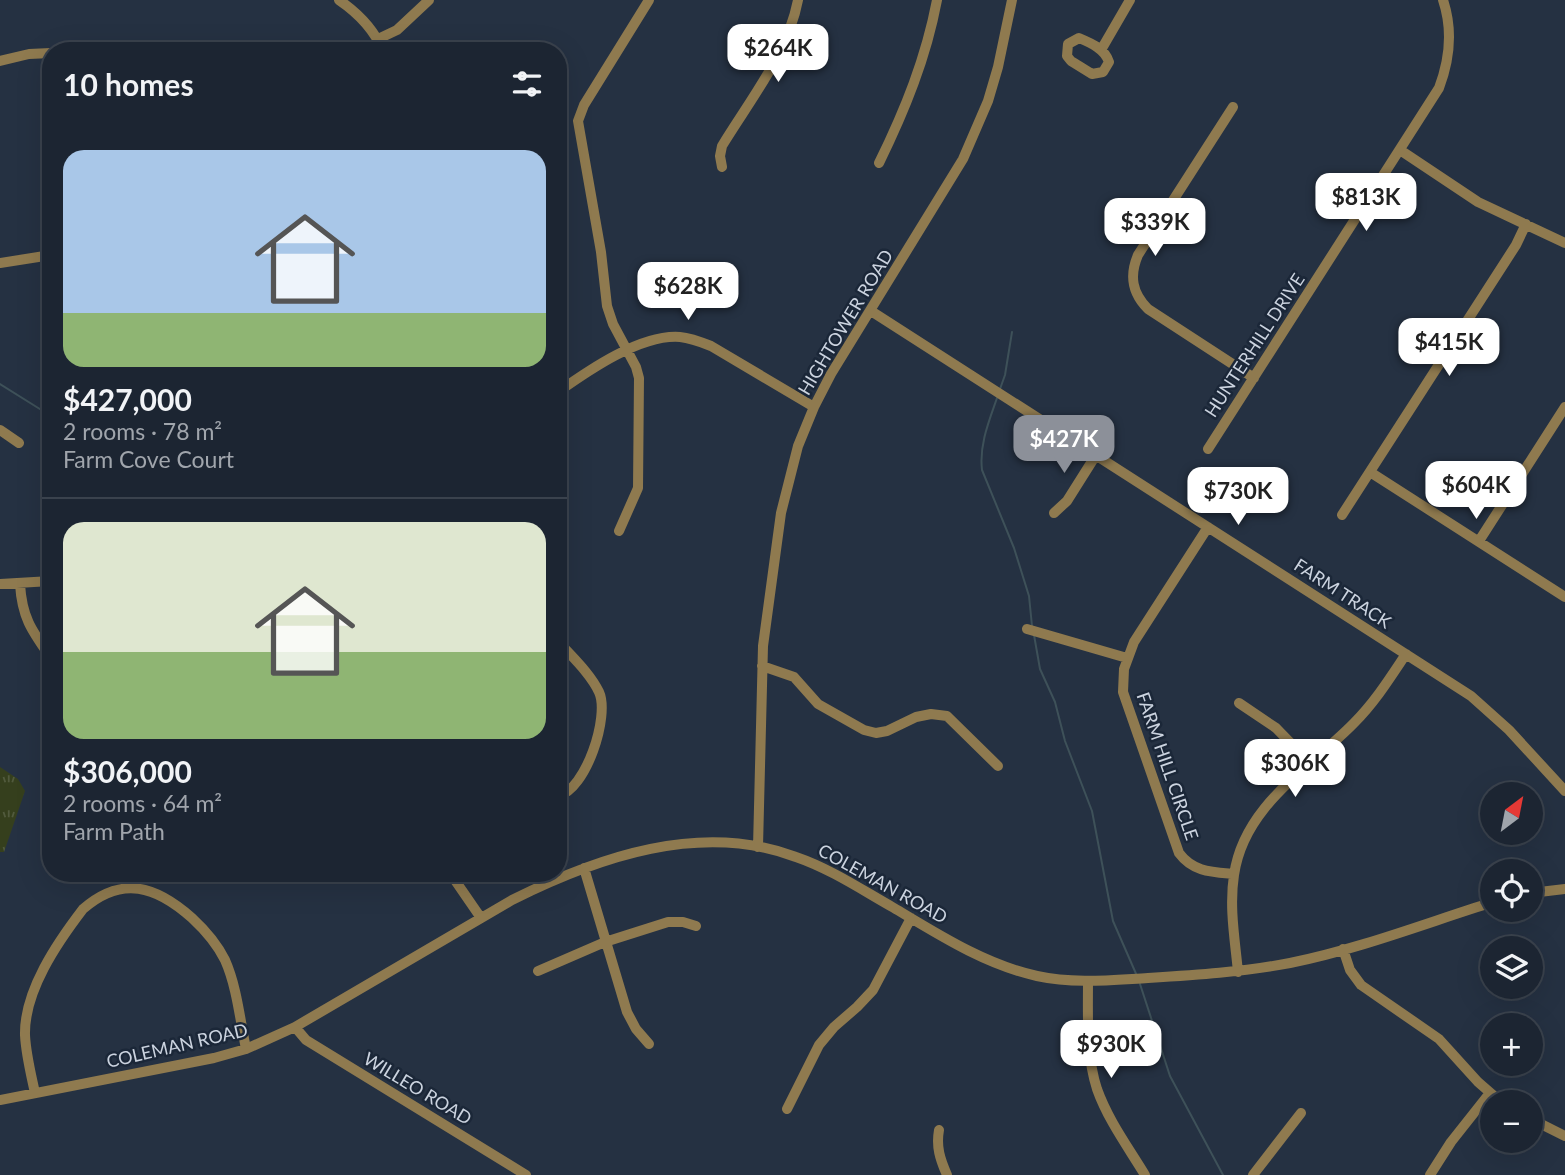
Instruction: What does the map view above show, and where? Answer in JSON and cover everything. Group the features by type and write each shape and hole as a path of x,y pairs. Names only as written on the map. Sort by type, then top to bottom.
{"street":[{"path":"339,0 358,15 379,42"},
{"path":"378,39 397,30 429,0"},
{"path":"619,531 635,500 640,475 639,378 607,306 601,252 578,121 584,105 649,0"},
{"path":"722,167 722,146 779,53 791,29 799,0"},
{"path":"879,163 902,115 920,67 937,0"},
{"name":"HIGHTOWER ROAD","path":"758,847 762,666 768,606 787,486 798,446 814,407 949,184 975,134 998,67 1012,0"},
{"path":"1101,50 1130,0"},
{"name":"HUNTERHILL DRIVE","path":"1208,449 1440,88 1450,45 1449,24 1443,0"},
{"path":"0,61 42,53"},
{"path":"1233,107 1138,255 1132,280 1137,295 1147,309 1254,378"},
{"path":"1399,150 1478,202 1565,243"},
{"path":"1342,515 1516,245 1526,224"},
{"path":"0,263 42,257"},
{"name":"FARM TRACK","path":"871,311 1471,696 1497,717 1565,791"},
{"path":"567,386 627,351 662,337 679,337 711,346 814,407"},
{"path":"1479,541 1565,407"},
{"path":"0,430 19,443"},
{"path":"1054,513 1067,501 1096,455"},
{"path":"1370,472 1565,597"},
{"name":"FARM HILL CIRCLE","path":"1208,527 1134,642 1127,658 1123,680 1125,702 1179,853 1196,869 1234,874"},
{"path":"0,584 42,582"},
{"path":"20,584 27,623 42,645"},
{"path":"1027,629 1127,658"},
{"path":"567,651 588,675 599,692 602,704 591,760 584,775 567,792"},
{"path":"1238,972 1232,903 1234,874 1242,844 1256,817 1273,797 1367,710 1406,654"},
{"path":"762,666 794,677 818,704 864,730 876,733 887,731 916,717 947,716 998,766"},
{"path":"1239,702 1276,728 1310,764"},
{"name":"COLEMAN ROAD","path":"567,875 640,851 676,844 718,842 758,847 795,856 829,870 968,950 1009,968 1038,976 1088,981 1238,972 1291,963 1480,906"},
{"path":"584,868 627,1012 636,1029 649,1044"},
{"path":"126,882 128,888"},
{"path":"456,882 481,918"},
{"name":"COLEMAN ROAD","path":"0,1100 214,1058 246,1049 295,1027 481,918 549,882"},
{"path":"35,1093 25,1033 28,1008 36,985 83,909 104,894 128,888 148,890 168,898 200,925 214,942 232,977 246,1049"},
{"path":"1543,892 1565,889"},
{"path":"787,1109 811,1058 827,1035 873,990 911,918"},
{"path":"538,971 605,942 668,922 683,922 696,926"},
{"path":"1343,949 1350,970 1361,985 1439,1039 1485,1090"},
{"path":"1088,981 1089,1050 1097,1089 1111,1120 1145,1175"},
{"name":"WILLEO ROAD","path":"295,1027 306,1041 527,1175"},
{"path":"1430,1175 1451,1142 1480,1105"},
{"path":"1253,1175 1301,1114"},
{"path":"1543,1125 1565,1136"},
{"path":"939,1130 938,1154 947,1175"}],"green space":[{"path":"0,767 18,779 25,791 4,852 0,852"}],"waterway":[{"path":"1000,389 1012,332"},
{"path":"0,384 42,410"},
{"path":"997,398 983,442 982,470 1014,548 1029,596 1032,626"},
{"path":"1034,635 1040,669 1055,702 1065,741 1092,811 1113,921 1137,976"},
{"path":"1140,984 1170,1076 1223,1175"}]}
